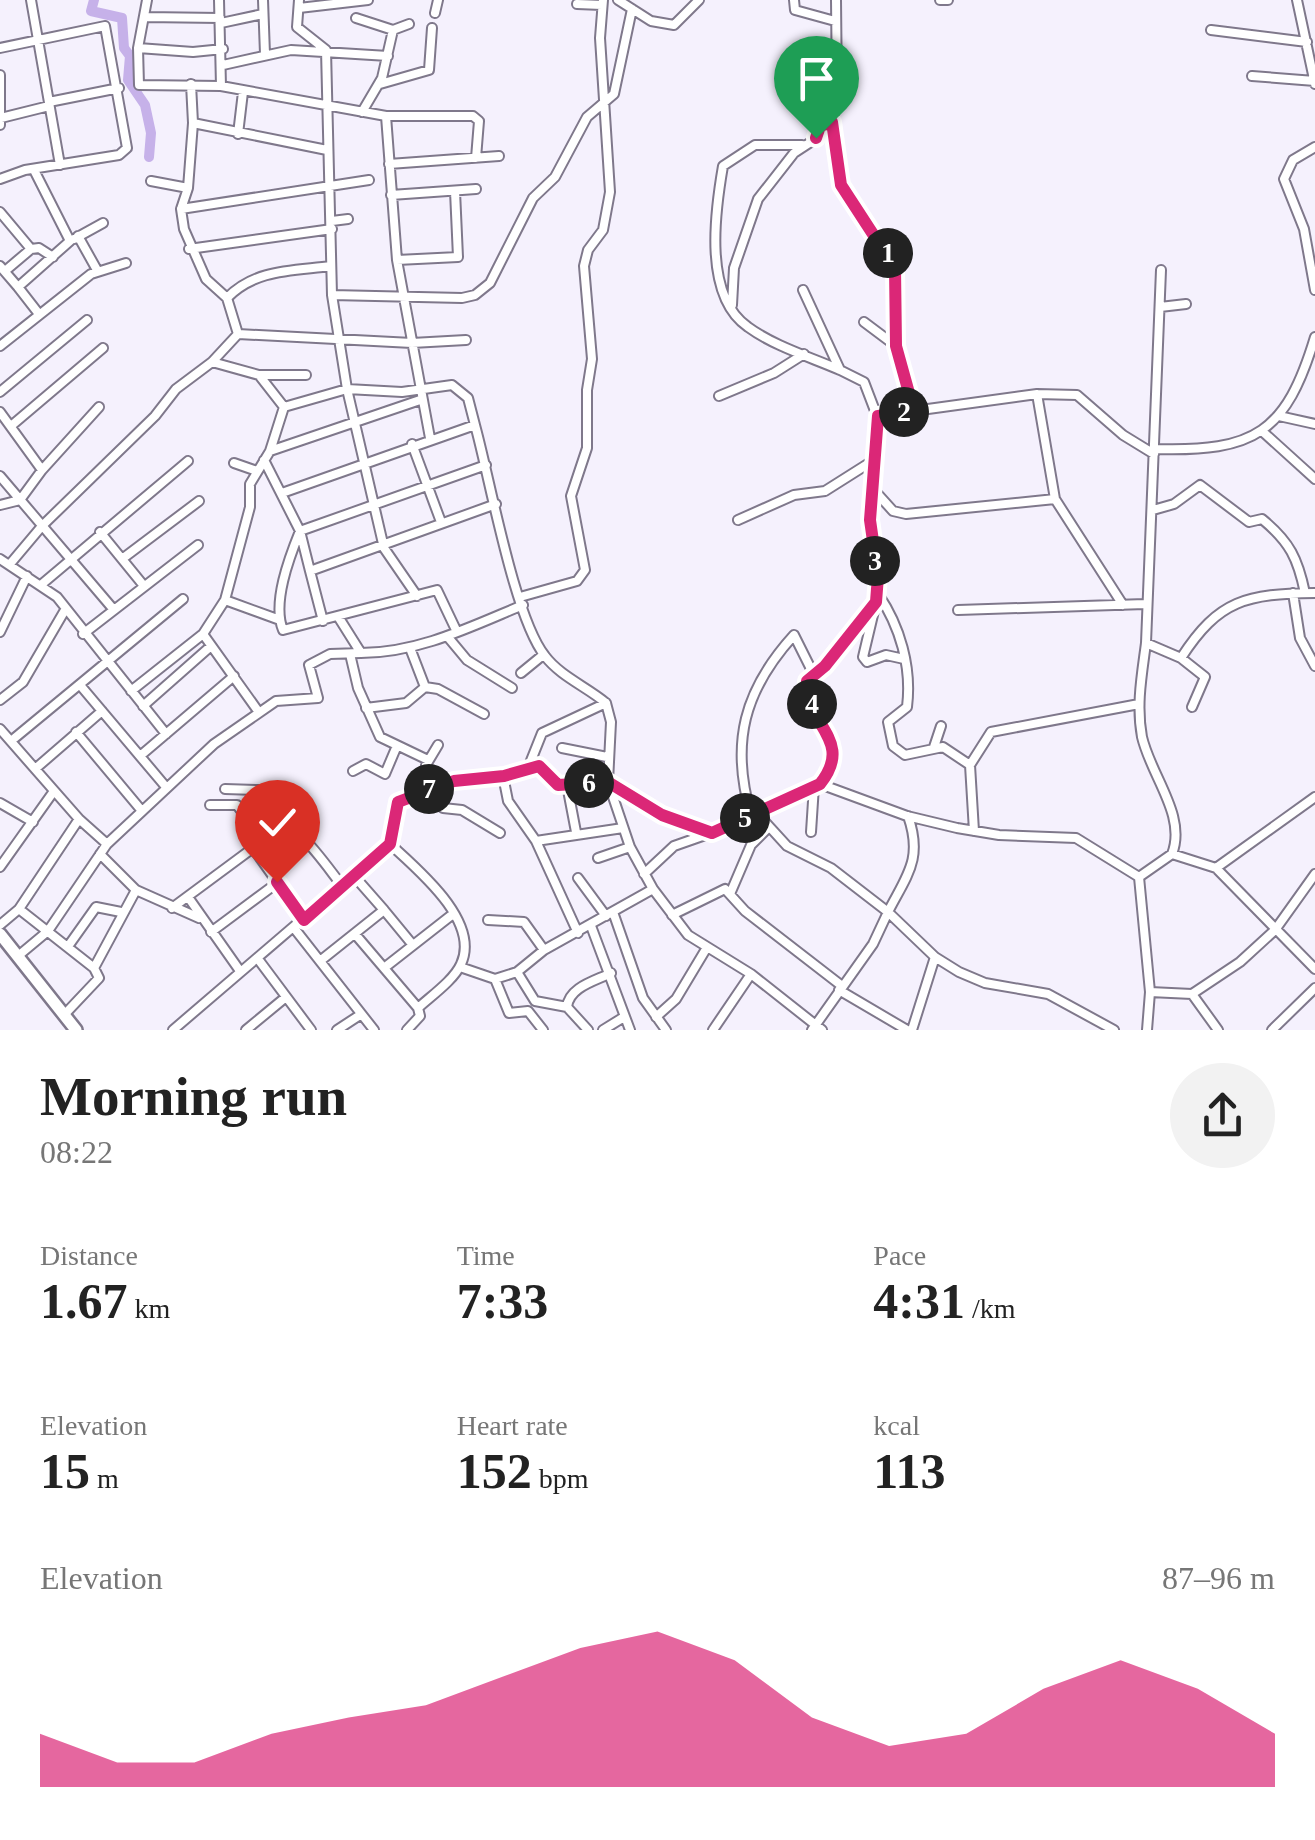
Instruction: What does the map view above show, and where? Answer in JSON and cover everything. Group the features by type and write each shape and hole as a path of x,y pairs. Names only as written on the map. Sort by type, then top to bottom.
{"highway":[{"path":"0,934 4,948 18,956 76,1030"}],"street":[{"path":"31,0 60,165"},
{"path":"148,0 138,48 140,84 221,86 328,109 386,116 476,116 476,158"},
{"path":"219,0 221,86"},
{"path":"263,0 265,54"},
{"path":"435,13 438,0"},
{"path":"618,0 651,21 674,25 699,0"},
{"path":"794,0 795,10 835,21"},
{"path":"836,0 836,94 832,122 841,185 895,268 896,346 914,411"},
{"path":"940,0 948,0"},
{"path":"1252,76 1315,82 1297,0"},
{"path":"291,50 299,4 364,1 356,20 393,30 409,24"},
{"path":"18,956 48,931 107,844 166,787 276,700 318,698 308,666 330,654 410,648 448,636 577,581 584,570 572,496 587,448 587,390 592,359 584,266 608,209 606,102 600,38 603,2 577,4"},
{"path":"332,295 462,298 482,291 499,270 532,198 556,176 587,117 615,90 632,10"},
{"path":"145,17 220,20 264,14"},
{"path":"0,48 105,26 126,152 0,179"},
{"path":"297,27 326,50 332,295 370,504 384,548 417,596"},
{"path":"380,84 429,70 432,28"},
{"path":"362,112 380,84 393,30"},
{"path":"1211,30 1307,42"},
{"path":"138,48 193,52 223,49"},
{"path":"223,65 291,50 388,56"},
{"path":"0,75 0,122 49,104 118,88"},
{"path":"191,84 193,123 188,188 181,209 190,249 206,279 227,298 238,334"},
{"path":"238,134 242,92"},
{"path":"386,116 397,260 430,438"},
{"path":"732,305 734,268 758,199 802,145 816,138 820,126 832,122"},
{"path":"193,123 326,150"},
{"path":"802,145 755,145 722,167 718,274 732,305 750,329 864,382 878,416 870,520 877,598 863,660 886,654 904,658"},
{"path":"1315,146 1293,160 1284,179 1304,230 1315,290"},
{"path":"389,164 499,156"},
{"path":"34,170 97,270"},
{"path":"181,209 369,180"},
{"path":"151,181 188,188"},
{"path":"391,195 476,189"},
{"path":"397,260 458,256 455,191"},
{"path":"0,212 32,250"},
{"path":"190,249 348,219"},
{"path":"18,287 74,239 104,222"},
{"path":"39,314 3,268 39,248 53,257"},
{"path":"0,330 4,342 97,270 126,263"},
{"path":"227,298 259,275 330,266"},
{"path":"1139,877 1172,854 1179,830 1142,738 1139,704 1146,643 1161,270"},
{"path":"804,290 840,370"},
{"path":"1160,307 1186,304"},
{"path":"0,392 86,320"},
{"path":"864,322 896,346"},
{"path":"10,564 42,526 156,416 176,389 212,362 238,334 412,343 466,340"},
{"path":"878,416 1037,394 1077,395 1124,435 1155,452 1214,449 1262,431 1278,416 1301,385 1315,337"},
{"path":"11,426 103,348"},
{"path":"719,396 774,373 804,354"},
{"path":"212,362 259,375 306,375"},
{"path":"259,375 284,407"},
{"path":"267,455 419,395 458,387 468,398 522,602 544,654 606,703 611,722 608,782 622,828 644,874 672,914 706,950 752,974 816,1028 873,944 914,861 916,843 908,816"},
{"path":"284,407 347,388 419,395"},
{"path":"1037,394 1055,498 1123,604"},
{"path":"0,505 20,500 99,407"},
{"path":"131,691 203,634 226,600 250,507 250,484 267,455 284,407"},
{"path":"0,412 42,470"},
{"path":"1278,416 1315,424"},
{"path":"282,493 412,444 475,425"},
{"path":"1262,431 1315,479"},
{"path":"412,444 441,522"},
{"path":"267,455 300,532 323,621"},
{"path":"738,520 794,494 825,491 874,460"},
{"path":"42,584 188,461"},
{"path":"234,463 257,471"},
{"path":"458,632 439,591 285,631 280,620 286,573 300,532 426,483 486,465"},
{"path":"0,476 114,610"},
{"path":"1152,510 1174,504 1200,485 1249,522 1262,520 1279,533 1298,558 1310,593 1222,610 1203,624 1181,658"},
{"path":"874,490 893,511 906,514 1055,498"},
{"path":"122,559 199,501"},
{"path":"310,571 384,548 441,522 496,504"},
{"path":"100,532 144,586"},
{"path":"83,634 198,545"},
{"path":"0,558 42,584 166,734"},
{"path":"0,632 27,576"},
{"path":"1293,594 1303,647 1315,666"},
{"path":"877,598 894,616 904,658 908,704 889,718 890,740 906,755 948,749 970,765"},
{"path":"811,832 817,785 835,757 806,689 813,672 825,666 877,598"},
{"path":"10,741 183,599"},
{"path":"226,600 280,620"},
{"path":"958,610 1145,604"},
{"path":"0,700 23,682 65,610"},
{"path":"339,618 355,654 366,708 380,737 396,748 428,760"},
{"path":"203,634 262,709"},
{"path":"813,672 794,635 742,716 746,796 754,814 787,846 830,868 888,912 934,957 985,983 1048,994 1114,1030"},
{"path":"448,636 467,660 512,688"},
{"path":"1146,643 1181,658 1205,676 1192,706"},
{"path":"143,706 211,646"},
{"path":"410,648 425,687"},
{"path":"521,672 544,654"},
{"path":"140,756 234,676"},
{"path":"0,684 13,691"},
{"path":"80,685 166,787"},
{"path":"366,708 406,703 425,687 435,687 484,714"},
{"path":"528,768 542,733 606,703"},
{"path":"974,830 970,765 984,740 998,729 1076,719 1139,704"},
{"path":"34,769 102,710"},
{"path":"934,748 941,726"},
{"path":"0,729 79,819 107,844"},
{"path":"76,732 142,810"},
{"path":"438,745 428,760 433,788 444,808 462,810 500,833"},
{"path":"353,771 366,764 387,772 396,748"},
{"path":"562,748 607,757"},
{"path":"174,1030 344,888 390,844 398,802 433,788 543,768 556,784 608,782 662,815 712,833"},
{"path":"504,776 508,801 536,842 578,933"},
{"path":"644,874 674,846 817,785 908,816 974,830 1076,838 1139,877"},
{"path":"567,786 576,832"},
{"path":"225,790 258,790 266,818"},
{"path":"0,866 54,791"},
{"path":"1216,868 1315,797"},
{"path":"0,802 33,822"},
{"path":"210,805 238,805 256,830"},
{"path":"172,908 253,848 256,830 266,818"},
{"path":"266,818 278,819 300,837 344,888"},
{"path":"0,925 20,909 79,819"},
{"path":"730,894 752,846 768,826"},
{"path":"536,842 576,832 622,828"},
{"path":"390,844 453,914 463,933 460,967 418,1008"},
{"path":"598,858 630,847"},
{"path":"253,848 304,920"},
{"path":"100,854 136,890 198,918"},
{"path":"1172,854 1216,868 1315,969"},
{"path":"1150,992 1192,994 1240,962 1276,930 1315,874"},
{"path":"355,877 412,944"},
{"path":"1139,877 1150,992 1146,1030"},
{"path":"578,878 610,914 643,998 666,1030"},
{"path":"211,932 277,882"},
{"path":"460,967 495,979 517,972 544,950 653,888"},
{"path":"94,968 136,890"},
{"path":"672,914 721,890 730,894 745,911 841,988 909,1030 934,957"},
{"path":"188,898 198,918 240,972"},
{"path":"68,945 96,906 122,912"},
{"path":"20,909 94,968 98,978 64,1015"},
{"path":"320,961 384,910"},
{"path":"384,968 453,914"},
{"path":"488,920 524,922 544,950"},
{"path":"591,926 630,1030"},
{"path":"294,928 374,1030"},
{"path":"354,934 418,1008 420,1016 407,1030"},
{"path":"656,1016 676,999 706,950"},
{"path":"258,959 309,1029"},
{"path":"517,972 535,1002 567,1007 588,1030"},
{"path":"567,1007 568,999 578,988 611,973"},
{"path":"713,1030 752,974"},
{"path":"495,979 509,1013 528,1011 544,1030"},
{"path":"1272,1030 1315,988"},
{"path":"1192,994 1218,1030"},
{"path":"246,1030 286,998"},
{"path":"337,1030 360,1015"},
{"path":"603,1030 624,1017"}],"waterway":[{"path":"94,0 91,11 122,18 124,48 130,56 128,80 145,105 151,133 149,157"}],"route":[{"path":"277,882 304,920 390,844 398,802 454,781 504,776 539,766 558,785 608,782 662,815 712,833 820,784 831,771 835,757 806,689 807,681 813,672 825,666 876,602 878,576 870,520 878,416 914,411 896,346 895,268 841,185 832,122 820,126 816,138"}]}
